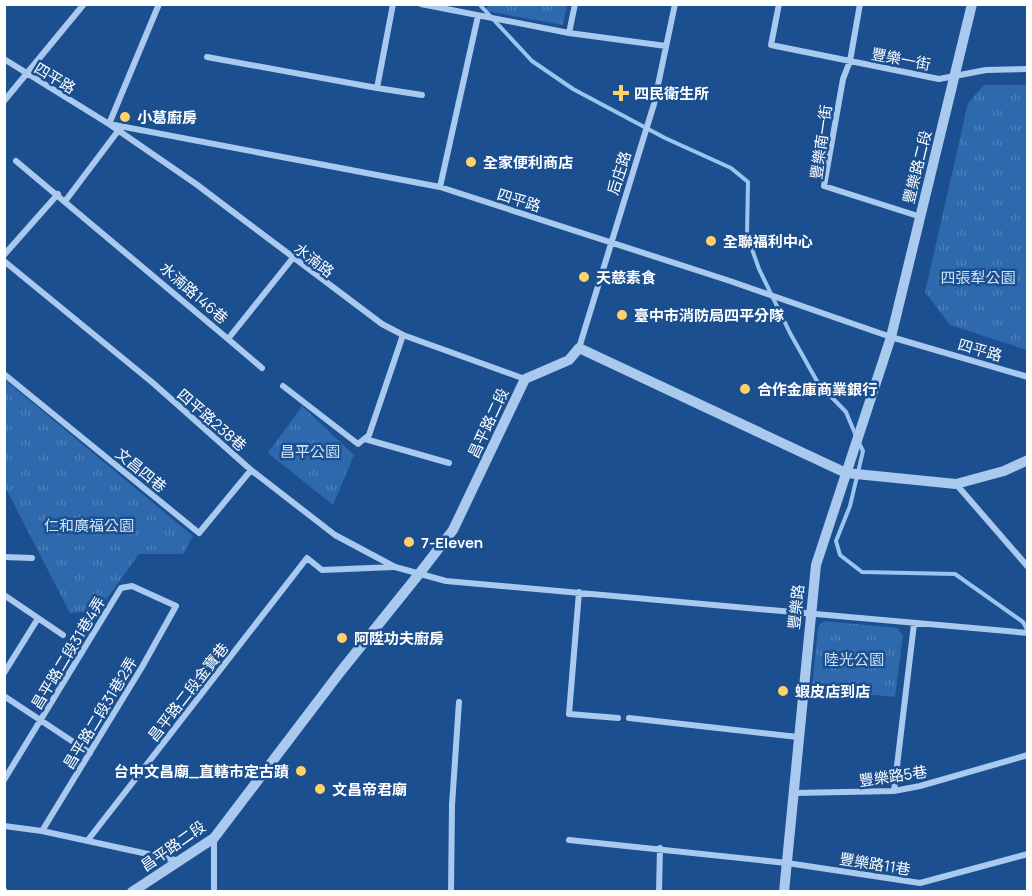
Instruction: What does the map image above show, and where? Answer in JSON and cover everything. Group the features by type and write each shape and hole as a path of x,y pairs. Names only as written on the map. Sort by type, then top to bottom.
{"street":[{"path":"4,101 84,4"},
{"path":"109,124 159,4"},
{"path":"377,88 393,4"},
{"path":"421,4 569,33 666,46"},
{"path":"569,33 574,4"},
{"name":"后庄路","path":"579,348 610,241 654,104 675,4"},
{"name":"豐樂一街","path":"779,4 771,45 939,79 956,74 1028,69"},
{"name":"豐樂南一街","path":"860,4 850,61 843,78 824,186 921,217"},
{"name":"豐樂路二段","path":"891,337 972,4"},
{"path":"440,187 478,16"},
{"path":"207,57 422,95"},
{"name":"四平路","path":"4,59 109,124 440,187 610,241 891,337 1028,377"},
{"name":"水湳路","path":"109,124 196,184 292,259 382,324 403,336 525,379"},
{"path":"66,200 118,131"},
{"name":"水湳路146巷","path":"16,160 228,339 292,259"},
{"path":"4,255 58,194"},
{"name":"四平路238巷","path":"4,261 153,383 251,470 335,535 395,567 446,581 1028,633"},
{"path":"284,386 358,444 369,435 403,336"},
{"name":"豐樂路","path":"784,891 816,565 891,337"},
{"path":"228,339 262,368"},
{"path":"579,348 846,474 956,484 1004,471 1028,460"},
{"name":"昌平路二段","path":"132,891 214,838 341,670 453,530 525,379 569,360 579,348"},
{"name":"文昌四巷","path":"4,374 199,533 251,470"},
{"path":"365,439 449,463"},
{"path":"956,484 1028,567"},
{"path":"4,557 32,558"},
{"name":"昌平路二段金寶巷","path":"88,840 306,558 322,570 395,567"},
{"name":"昌平路二段31巷4弄","path":"4,780 121,588 132,586 176,606"},
{"path":"579,592 569,714 618,718"},
{"path":"4,595 63,635"},
{"name":"昌平路二段31巷2弄","path":"42,831 142,668 176,606"},
{"path":"4,673 38,620"},
{"path":"894,791 914,624"},
{"path":"4,696 90,753"},
{"path":"451,891 452,805 459,702"},
{"path":"630,718 798,737"},
{"name":"豐樂路5巷","path":"793,793 894,791 920,786 1028,755"},
{"path":"4,826 88,840 181,861"},
{"path":"214,838 214,891"},
{"name":"豐樂路11巷","path":"569,840 787,863 920,883 1028,854"},
{"path":"659,891 660,848"}],"green space":[{"path":"487,4 567,5 563,25 486,11"},
{"name":"四張犁公園","path":"984,85 1027,85 1027,350 950,325 925,292 968,103"},
{"name":"仁和廣福公園","path":"5,380 193,536 183,554 139,554 98,611 70,613 5,487"},
{"name":"昌平公園","path":"302,406 354,455 333,505 268,453"},
{"name":"陸光公園","path":"824,621 897,628 903,636 895,697 812,689 818,627"}],"waterway":[{"path":"479,4 532,61 573,89 665,138 731,168 748,182 747,235 759,269 790,333 818,383 846,412 856,436"},
{"path":"859,443 863,451 850,506 836,541 840,555 862,572 955,574 1023,622 1028,631"}],"place":[{"name":"四民衛生所","path":"621,93"},
{"name":"小葛廚房","path":"125,117"},
{"name":"全家便利商店","path":"471,162"},
{"name":"全聯福利中心","path":"711,241"},
{"name":"天慈素食","path":"584,277"},
{"name":"臺中市消防局四平分隊","path":"622,315"},
{"name":"合作金庫商業銀行","path":"745,389"},
{"name":"7-Eleven","path":"409,542"},
{"name":"阿陞功夫廚房","path":"342,638"},
{"name":"蝦皮店到店","path":"783,691"},
{"name":"台中文昌廟_直轄市定古蹟","path":"301,771"},
{"name":"文昌帝君廟","path":"320,789"}]}
